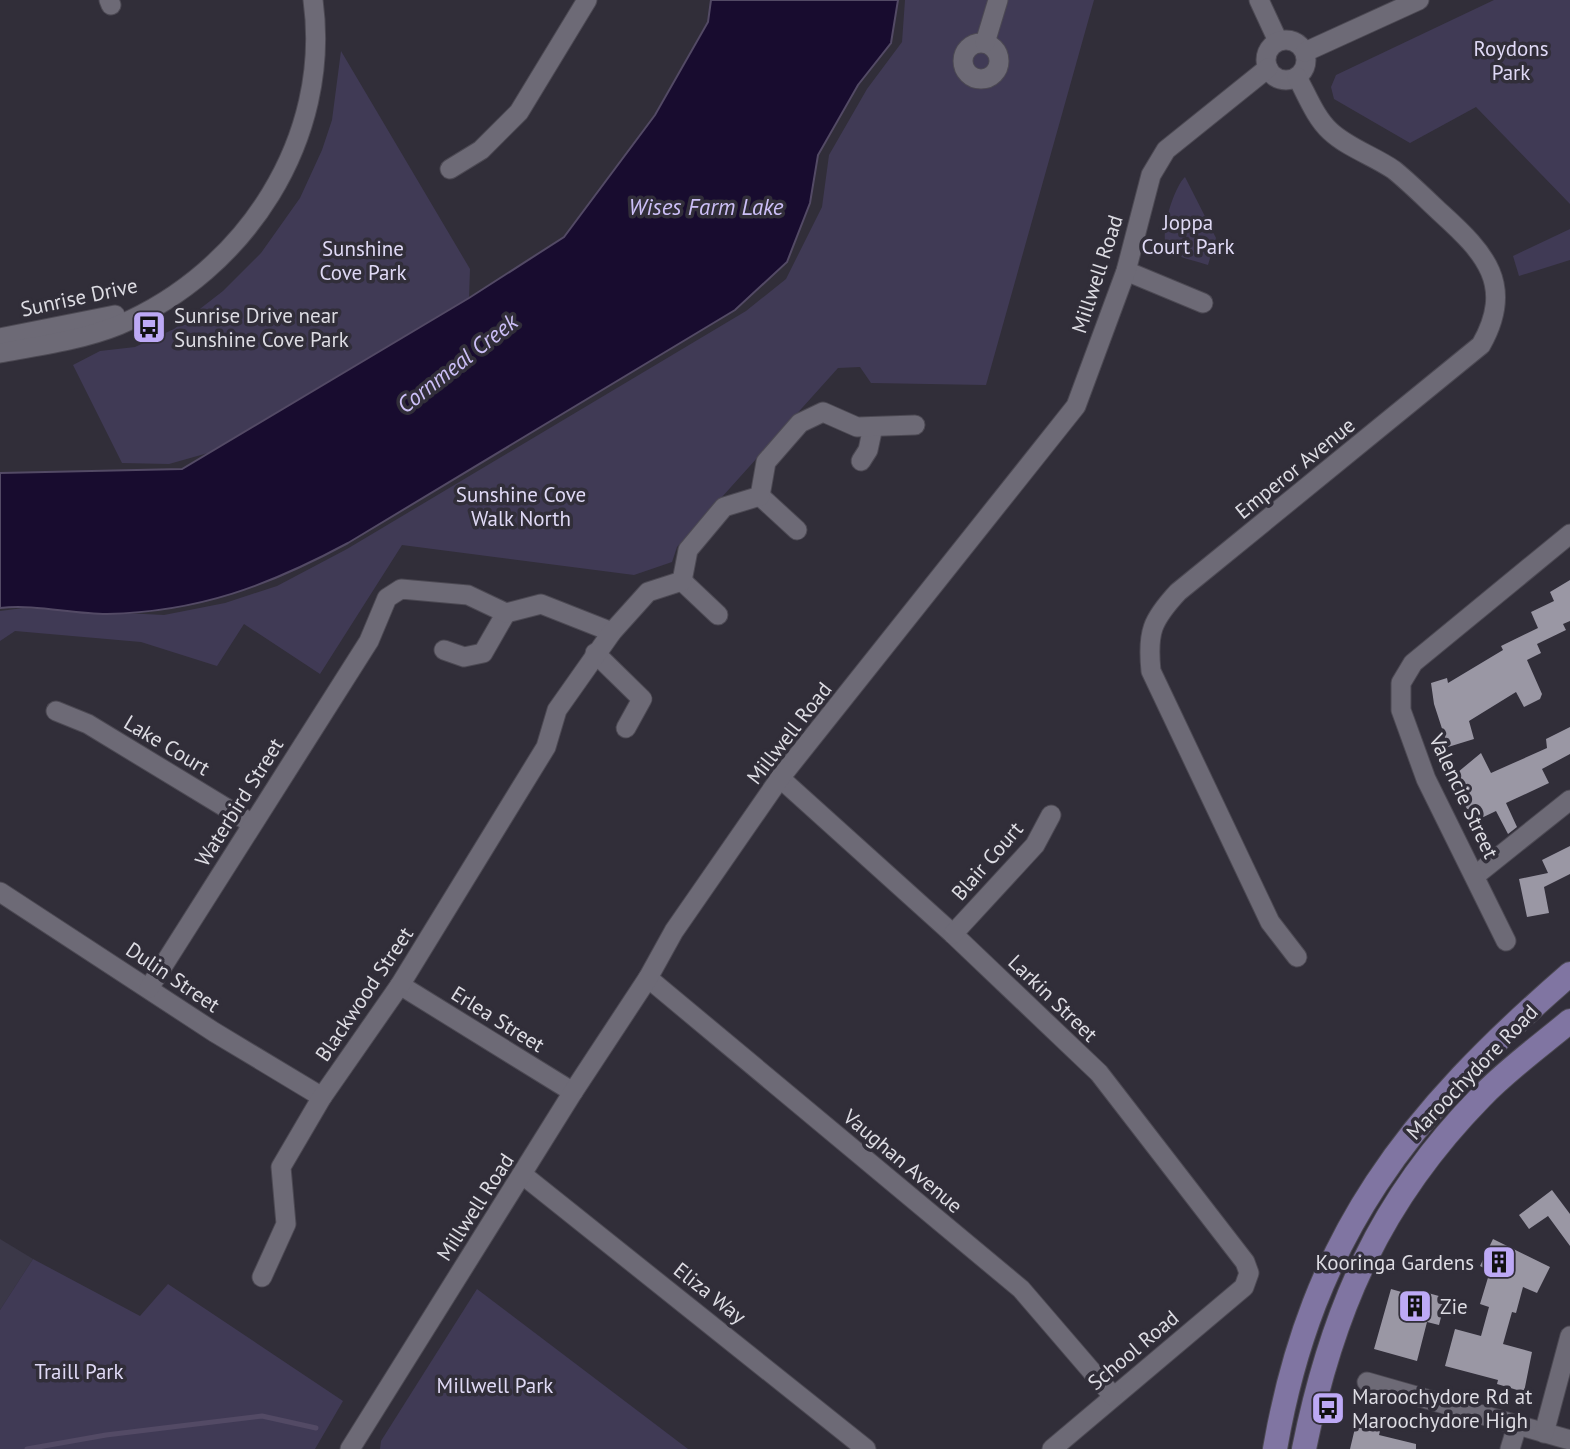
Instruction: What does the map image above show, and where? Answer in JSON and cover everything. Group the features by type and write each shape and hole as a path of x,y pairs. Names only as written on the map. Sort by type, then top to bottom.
{"main road":[{"name":"Maroochydore Road","path":"1275,1449 1293,1362 1310,1311 1361,1205 1398,1151 1450,1088 1570,974"},
{"name":"Maroochydore Road","path":"1304,1449 1323,1362 1340,1314 1365,1257 1401,1195 1430,1154 1482,1097 1570,1021"}],"street":[{"name":"Sunrise Drive","path":"0,353 60,341 120,324 199,277 227,252 266,204 285,170 302,129 311,92 317,26 313,0"},
{"path":"450,169 481,150 519,112 587,0"},
{"path":"1259,0 1278,41"},
{"path":"1305,52 1419,0"},
{"path":"985,43 994,5"},
{"path":"1278,41 1294,41 1305,52 1305,66 1297,77 1280,79 1268,68 1268,52 1278,41"},
{"name":"Millwell Road","path":"350,1449 573,1092 648,978 674,931 780,778 1076,406 1126,271 1151,175 1166,150 1268,68"},
{"name":"Emperor Avenue","path":"1297,77 1318,117 1331,132 1394,171 1476,244 1494,279 1496,303 1490,329 1481,345 1178,592 1161,611 1151,628 1148,645 1151,671 1270,922 1297,957"},
{"path":"1126,271 1203,303"},
{"name":"Sunrise Drive","path":"0,338 122,313 166,298"},
{"path":"0,338 51,335 60,341"},
{"path":"760,496 766,461 800,423 823,412 857,426 915,425"},
{"path":"861,461 868,450 873,426"},
{"path":"760,496 797,530"},
{"path":"718,615 682,581 688,550 724,507 760,496"},
{"name":"Valencie Street","path":"1506,941 1476,875 1426,779 1401,710 1401,683 1413,663 1570,534"},
{"name":"Blackwood Street","path":"262,1277 286,1224 281,1167 322,1097 400,985 546,747 556,710 595,653 648,592 682,581"},
{"name":"Waterbird Street","path":"149,988 251,823 369,641 387,598 401,589 468,595 506,613"},
{"path":"444,650 464,657 483,653 506,613 541,604 612,632"},
{"path":"595,653 642,699 626,728"},
{"name":"Lake Court","path":"56,711 88,724 251,823"},
{"name":"Larkin Street","path":"780,778 953,934 1099,1073 1245,1262 1249,1273 1244,1287"},
{"path":"1476,875 1570,800"},
{"name":"Blair Court","path":"953,934 1035,845 1051,815"},
{"name":"Dulin Street","path":"0,892 214,1032 322,1097"},
{"name":"Vaughan Avenue","path":"648,978 1021,1289 1112,1396"},
{"name":"Erlea Street","path":"400,985 573,1092"},
{"name":"Eliza Way","path":"523,1175 855,1437 866,1449"},
{"name":"School Road","path":"1052,1449 1244,1287"},
{"path":"1544,1433 1570,1336"},
{"path":"1367,1382 1570,1440"},
{"path":"1510,1449 1517,1426"}],"shaded area":[{"path":"0,1239 33,1259 0,1310"}],"green space":[{"name":"Sunshine Cove Walk North","path":"905,0 1094,0 986,385 871,383 860,367 838,368 677,547 672,562 634,575 402,545 320,674 244,624 217,666 141,642 15,631 0,641 0,611 23,608 164,615 225,603 277,586 347,549 746,311 786,279 822,207 829,155 867,89 902,42"},
{"name":"Roydons Park","path":"1494,0 1570,0 1570,204 1476,107 1410,143 1334,99 1331,87 1336,75"},
{"name":"Sunshine Cove Park","path":"341,51 470,269 469,298 208,453 169,464 122,463 73,365 100,351 135,347 174,329 223,291 261,253 300,198 322,150 332,120"},
{"name":"Joppa Court Park","path":"1185,177 1216,238 1208,265 1174,254 1167,248 1165,241 1169,211 1176,190"},
{"path":"1570,229 1570,260 1519,276 1513,256"},
{"name":"Traill Park","path":"33,1259 140,1316 168,1284 343,1401 315,1449 0,1449 0,1310"},
{"name":"Millwell Park","path":"477,1289 688,1449 380,1449 381,1441"}],"water":[{"name":"Wises Farm Lake","path":"711,0 898,0 891,43 858,85 818,155 810,203 787,262 735,310 348,543 261,584 202,602 140,612 107,614 27,607 0,608 0,473 182,469 469,298 564,237 655,115 708,22"}],"building":[{"path":"1570,580 1570,621 1563,624 1566,630 1537,644 1541,653 1527,660 1542,694 1540,699 1524,707 1516,692 1469,721 1474,739 1448,747 1434,704 1431,683 1447,678 1448,683 1503,650 1501,646 1538,628 1531,612 1554,601 1550,592"},
{"path":"1570,727 1570,754 1542,769 1549,783 1506,803 1517,827 1508,834 1496,811 1473,822 1452,777 1481,753 1491,773 1547,748 1546,739"},
{"path":"1570,846 1570,874 1544,887 1549,913 1527,917 1519,879 1548,873 1542,860"},
{"path":"1552,1190 1570,1214 1570,1246 1548,1216 1529,1229 1519,1215"},
{"path":"1493,1239 1550,1267 1537,1293 1523,1287 1516,1313 1512,1312 1503,1344 1532,1352 1524,1392 1497,1384 1498,1380 1445,1366 1455,1329 1481,1336 1489,1307 1480,1304 1490,1271 1480,1266"},
{"path":"1391,1289 1419,1297 1421,1291 1446,1298 1439,1325 1427,1322 1417,1361 1374,1349"},
{"path":"1356,1424 1380,1431 1379,1435 1416,1444 1416,1449 1350,1449"}],"waterway":[{"path":"27,1449 106,1435 262,1416 316,1428"}],"place":[{"name":"Sunrise Drive near Sunshine Cove Park","path":"149,327"},
{"name":"Kooringa Gardens","path":"1499,1262"},
{"name":"Zie","path":"1415,1306"},
{"name":"Maroochydore Rd at Maroochydore High","path":"1328,1408"}],"water label":[{"name":"Cornmeal Creek","path":"457,363"}]}
